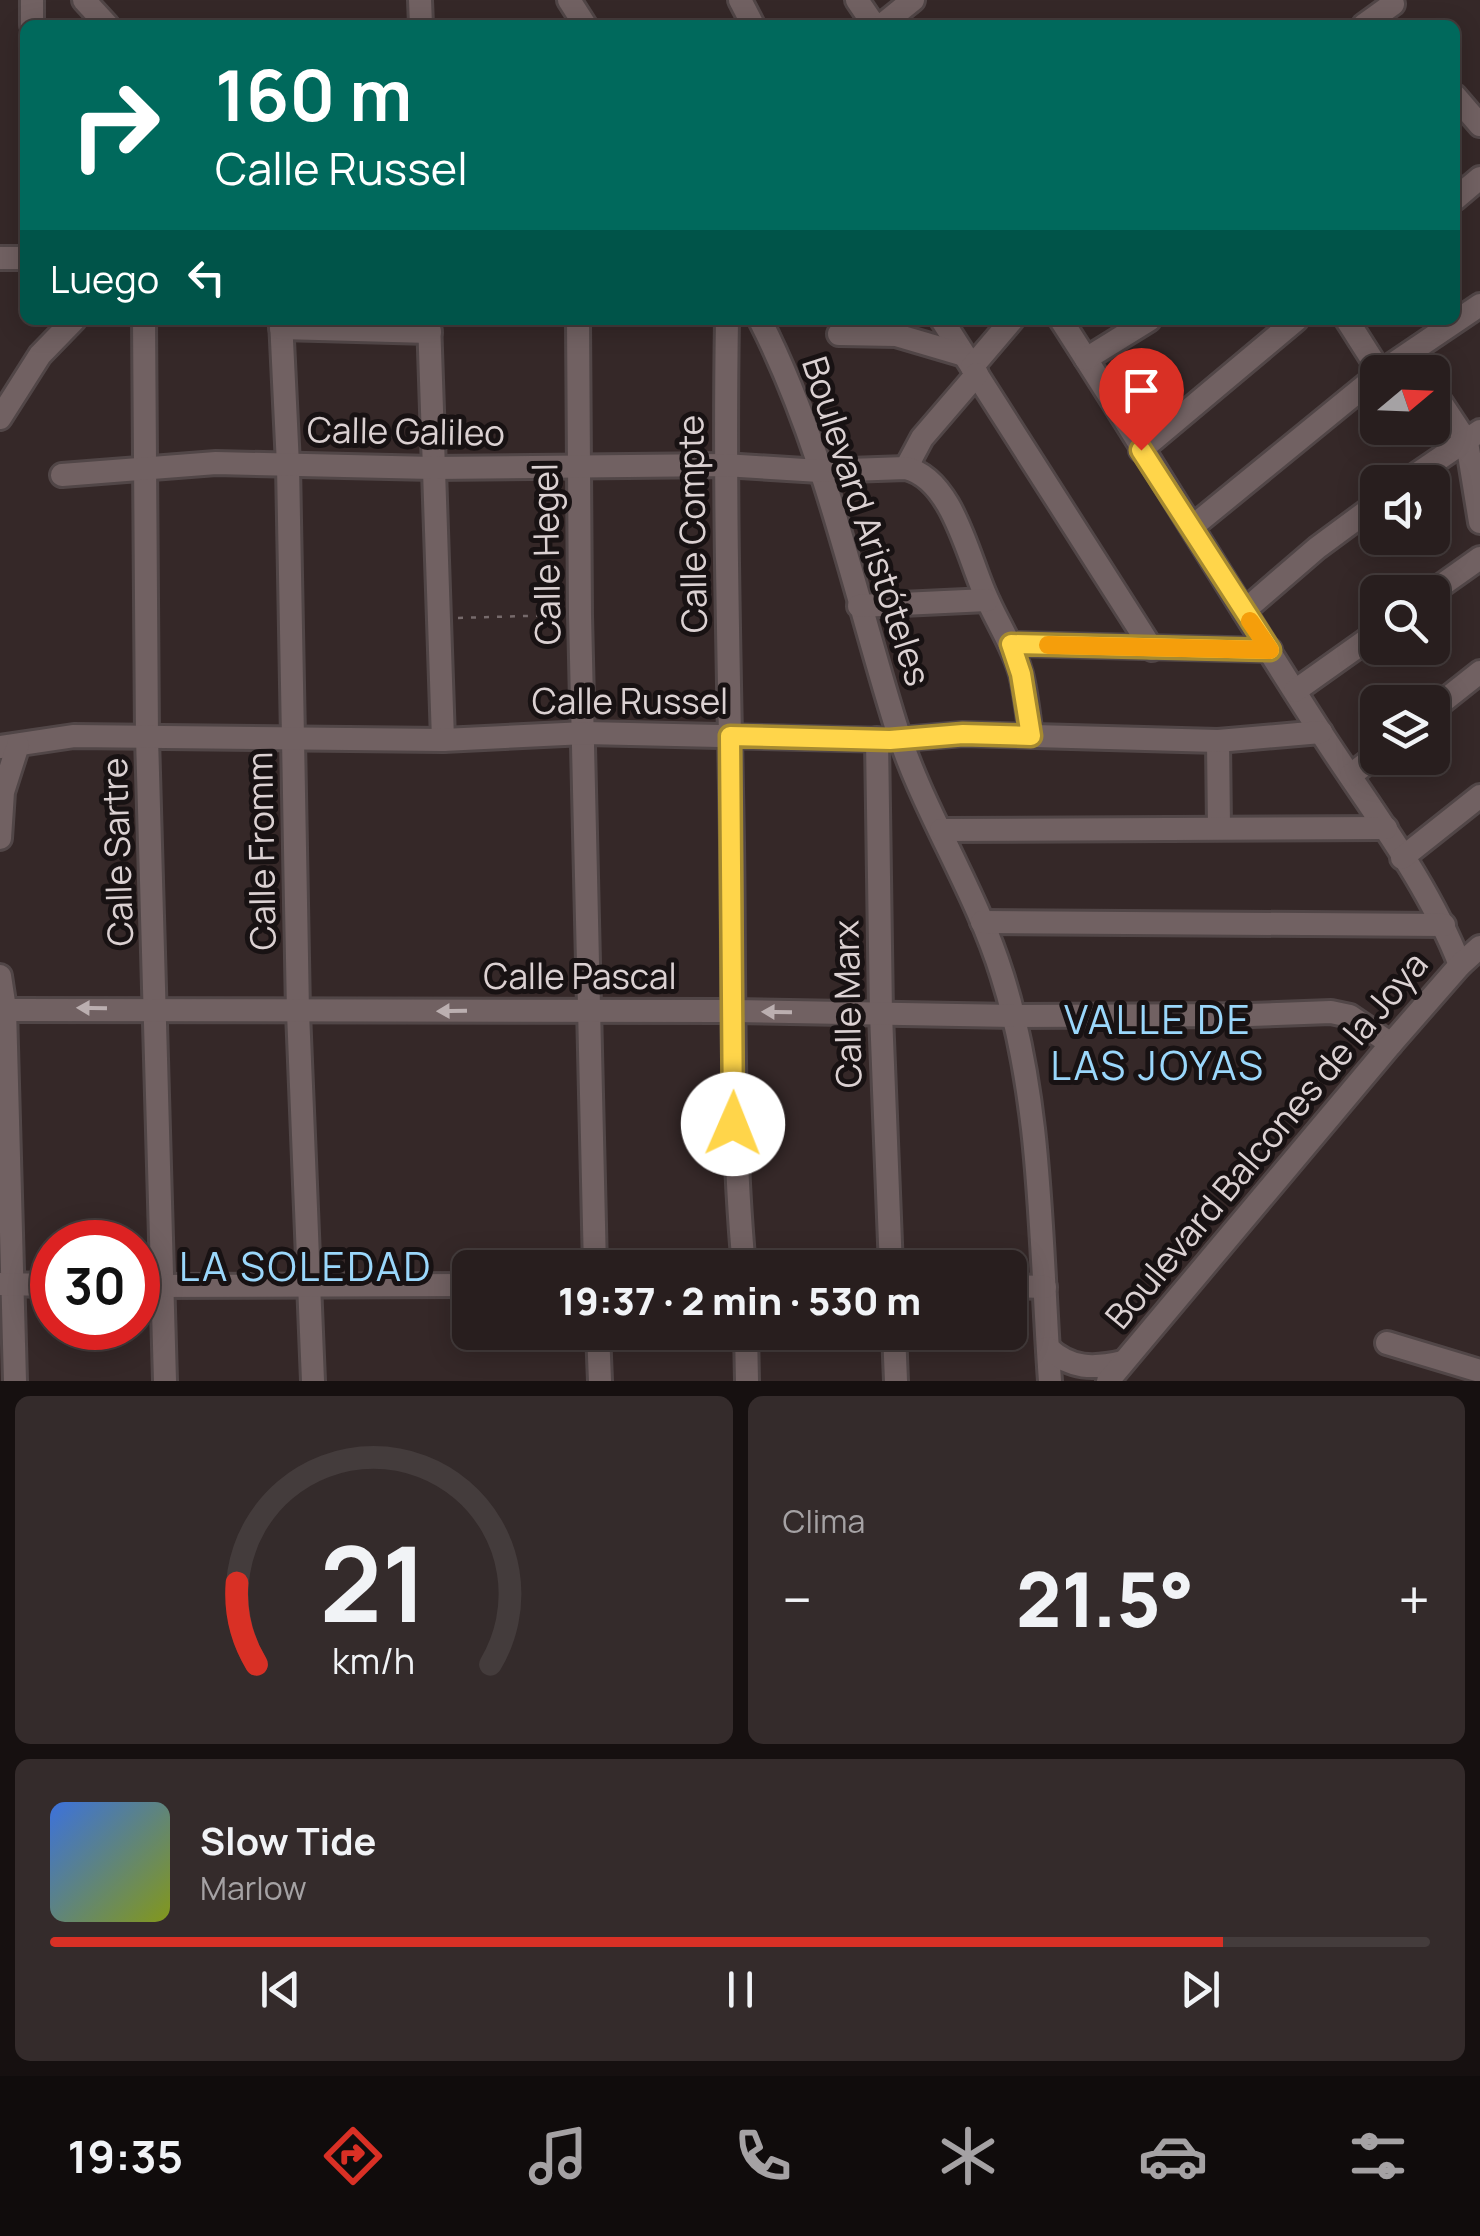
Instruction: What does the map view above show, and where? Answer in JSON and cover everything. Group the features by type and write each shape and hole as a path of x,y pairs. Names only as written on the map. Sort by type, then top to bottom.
{"street":[{"path":"84,0 102,20"},
{"path":"888,20 913,0"},
{"path":"1370,20 1392,2"},
{"path":"1460,102 1480,125"},
{"path":"1460,195 1480,178"},
{"path":"0,418 60,325"},
{"name":"Calle Sartre","path":"144,325 148,737 165,1381"},
{"name":"Calle Fromm","path":"281,325 295,740 298,1012 314,1381"},
{"path":"356,325 430,326 436,618 443,740"},
{"name":"Calle Hegel","path":"578,325 580,615 595,1250"},
{"name":"Calle Compte","path":"728,325 724,465 733,1124 743,1250"},
{"name":"Boulevard Aristóteles","path":"762,325 803,414 860,606 888,739 941,830 982,922 1014,1016 1030,1113 1050,1381"},
{"path":"945,325 1152,649"},
{"path":"1007,325 971,365 906,468 928,479 965,539 987,600 1011,644 1021,674 1031,736"},
{"path":"1064,325 1320,732 1386,828 1444,925 1460,965"},
{"path":"1086,360 1141,325"},
{"path":"1141,450 1290,325"},
{"path":"1349,325 1368,355"},
{"path":"1423,355 1451,325"},
{"path":"839,334 902,327 971,365"},
{"path":"1192,527 1360,390"},
{"path":"1450,409 1474,436 1480,522"},
{"path":"1430,465 1474,436"},
{"name":"Calle Galileo","path":"62,475 216,463 433,468 724,465 820,471 906,468"},
{"path":"1244,611 1360,516"},
{"path":"1450,579 1480,558"},
{"path":"860,606 987,600"},
{"path":"1011,644 1270,650"},
{"path":"1295,691 1360,645"},
{"path":"1450,696 1480,672"},
{"name":"Calle Russel","path":"9,746 74,736 443,740 585,733 888,739 963,734 1218,741 1320,732"},
{"name":"Calle Marx","path":"888,739 881,1014 890,1250"},
{"path":"1218,741 1219,828"},
{"path":"0,838 1,788 9,746"},
{"path":"1350,775 1360,768"},
{"path":"1402,858 1480,796"},
{"path":"941,830 1386,828"},
{"path":"982,922 1444,925"},
{"name":"Boulevard Balcones de la Joya","path":"1108,1381 1390,1044 1480,947"},
{"path":"0,976 5,1284 15,1381"},
{"name":"Calle Pascal","path":"3,1010 589,1010 1014,1016 1331,1012 1350,1016 1390,1044"},
{"path":"5,1284 30,1285"},
{"path":"162,1286 452,1285"},
{"path":"1027,1286 1044,1287"},
{"path":"1387,1342 1480,1371"},
{"path":"1048,1348 1064,1362 1079,1366 1102,1367 1123,1362"},
{"path":"599,1350 600,1381"},
{"path":"747,1350 748,1381"},
{"path":"895,1350 896,1381"}],"path":[{"path":"436,618 580,615"}],"slow traffic":[{"path":"1048,645 1270,650 1250,621"}],"district":[{"name":"VALLE DE LAS JOYAS","path":"1158,1041"},
{"name":"LA SOLEDAD","path":"306,1265"}],"route":[{"path":"733,1124 730,736 890,740 963,734 1031,736 1021,674 1011,644 1270,650 1141,450"}]}
